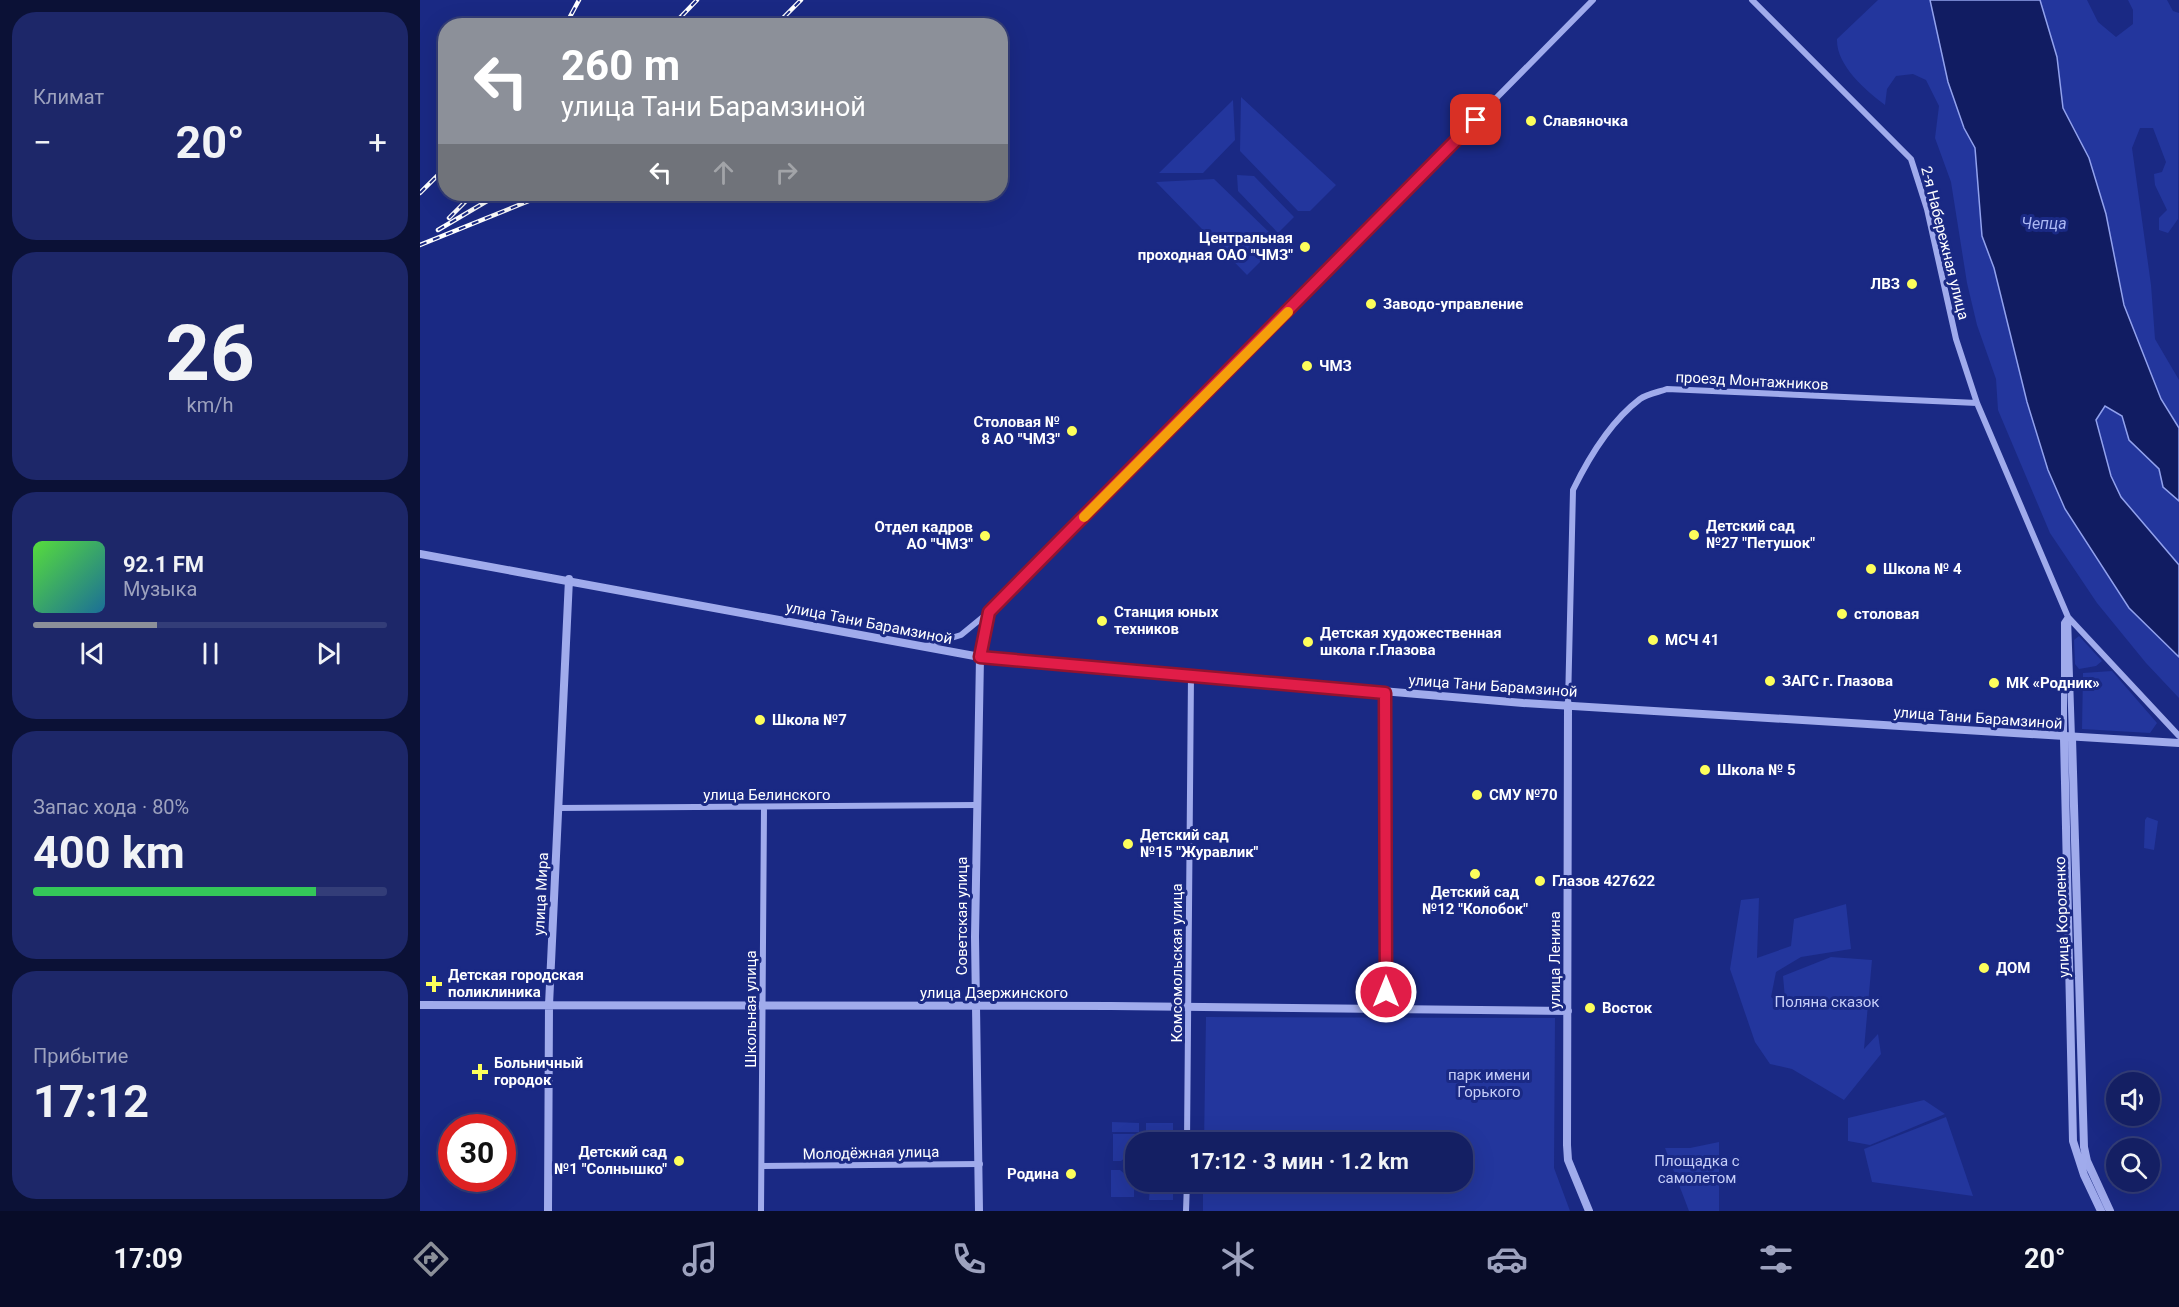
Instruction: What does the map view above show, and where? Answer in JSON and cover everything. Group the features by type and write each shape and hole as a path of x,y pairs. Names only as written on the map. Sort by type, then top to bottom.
{"street":[{"path":"919,647 961,635 989,612 1593,0"},
{"name":"2-я Набережная улица","path":"1752,0 1911,159 1927,209 1956,339 1977,403 2063,605 2066,620"},
{"name":"проезд Монтажников","path":"1568,704 1573,490 1587,460 1618,421 1641,398 1667,388 1977,403"},
{"name":"улица Тани Барамзиной","path":"420,554 569,579 980,657 1385,693 2068,738 2179,743"},
{"name":"улица Мира","path":"548,1211 549,1005 569,579"},
{"path":"980,657 989,612"},
{"path":"2066,620 2179,736"},
{"name":"улица Короленко","path":"2066,620 2064,723 2068,738 2084,1146 2087,1161 2110,1211"},
{"name":"улица Короленко","path":"2066,620 2073,1141 2084,1175 2101,1211"},
{"name":"Советская улица","path":"979,1211 980,1164 975,1006 980,657"},
{"name":"Комсомольская улица","path":"1187,1132 1191,675"},
{"path":"1385,693 1386,1009"},
{"name":"улица Ленина","path":"1568,704 1568,1160 1589,1211"},
{"name":"улица Белинского","path":"558,808 764,808 977,804"},
{"name":"Школьная улица","path":"760,1211 764,1006 764,808"},
{"name":"улица Дзержинского","path":"420,1005 1189,1007 1568,1011"},
{"name":"Молодёжная улица","path":"762,1166 980,1164"},
{"path":"1186,1211 1187,1192"}],"green space":[{"path":"1878,0 1930,0 1948,82 1964,128 1975,148 1982,236 1994,268 2019,367 2129,608 2179,657 2179,698 2146,663 2097,603 2050,533 1998,410 1996,379 1977,325 1967,283 1951,182 1935,138 1939,106 1926,80 1913,74 1896,76 1887,89 1885,105 1853,76 1841,58 1837,39"},
{"path":"2040,0 2087,0 2098,22 2116,37 2133,24 2133,10 2128,0 2167,0 2173,11 2179,13 2178,219 2168,233 2159,230 2159,218 2167,210 2155,185 2154,174 2162,172 2166,162 2153,128 2140,128 2132,148 2151,285 2155,339 2179,380 2179,428 2161,399 2125,306 2106,214 2075,129 2063,108 2057,57"},
{"path":"1241,97 1336,185 1310,211 1298,211 1240,151"},
{"path":"1233,100 1235,140 1203,173 1159,173"},
{"path":"1237,175 1254,176 1294,217 1278,233 1238,191"},
{"path":"1214,179 1273,236 1271,251 1247,275 1156,182"},
{"path":"2105,406 2122,416 2129,440 2159,469 2163,487 2179,501 2179,565 2121,497 2111,476 2096,420"},
{"path":"2079,636 2102,661 2096,666 2079,669 2075,664 2074,640"},
{"path":"2112,671 2157,723 2150,733 2082,729 2083,673"},
{"path":"2147,817 2158,821 2154,850 2144,848"},
{"name":"Поляна сказок","path":"1759,898 1757,958 1791,946 1794,919 1846,904 1851,949 1801,957 1776,972 1771,997 1786,1010 1783,976 1831,957 1872,960 1864,1049 1878,1034 1881,1054 1844,1100 1792,1069 1770,1064 1755,1042 1730,969 1741,900"},
{"name":"парк имени Горького","path":"1206,1017 1555,1018 1554,1168 1570,1211 1203,1211 1203,1192 1473,1192 1473,1132 1204,1132"},
{"path":"1924,1100 1945,1114 1870,1145 1848,1141 1848,1118"},
{"path":"1946,1117 1973,1196 1872,1182 1864,1149"},
{"path":"1112,1122 1139,1123 1139,1132 1112,1132"},
{"path":"1146,1123 1173,1123 1173,1132 1146,1132"},
{"path":"1113,1134 1125,1134 1125,1158 1121,1161 1113,1161"},
{"name":"Площадка с самолетом","path":"1719,1142 1719,1211 1689,1211 1665,1148 1690,1148"},
{"path":"1111,1170 1120,1170 1125,1174 1125,1192 1134,1192 1134,1197 1111,1197"},
{"path":"1150,1192 1173,1192 1173,1200 1149,1200"}],"water":[{"name":"Чепца","path":"1930,0 2040,0 2057,57 2063,108 2089,158 2106,214 2124,305 2161,399 2179,428 2179,501 2163,487 2159,469 2129,440 2122,416 2105,406 2096,420 2111,476 2121,497 2179,565 2179,657 2129,608 2065,509 2048,470 2027,402 1994,268 1982,236 1975,148 1964,128 1948,82"}],"railway":[{"path":"569,18 579,0"},
{"path":"680,18 697,0"},
{"path":"783,18 801,0"},
{"path":"420,193 438,175"},
{"path":"449,218 466,201"},
{"path":"438,230 487,201"},
{"path":"420,245 529,201"}],"slow traffic":[{"path":"1084,517 1288,312"}],"place":[{"name":"Славяночка","path":"1531,121"},
{"name":"Центральная проходная ОАО \"ЧМЗ\"","path":"1305,247"},
{"name":"ЛВЗ","path":"1912,284"},
{"name":"Заводо-управление","path":"1371,304"},
{"name":"ЧМЗ","path":"1307,366"},
{"name":"Столовая № 8 АО \"ЧМЗ\"","path":"1072,431"},
{"name":"Детский сад №27 \"Петушок\"","path":"1694,535"},
{"name":"Отдел кадров АО \"ЧМЗ\"","path":"985,536"},
{"name":"Школа № 4","path":"1871,569"},
{"name":"столовая","path":"1842,614"},
{"name":"Станция юных техников","path":"1102,621"},
{"name":"МСЧ 41","path":"1653,640"},
{"name":"Детская художественная школа г.Глазова","path":"1308,642"},
{"name":"ЗАГС г. Глазова","path":"1770,681"},
{"name":"МК «Родник»","path":"1994,683"},
{"name":"Школа №7","path":"760,720"},
{"name":"Школа № 5","path":"1705,770"},
{"name":"СМУ №70","path":"1477,795"},
{"name":"Детский сад №15 \"Журавлик\"","path":"1128,844"},
{"name":"Детский сад №12 \"Колобок\"","path":"1475,874"},
{"name":"Глазов 427622","path":"1540,881"},
{"name":"ДОМ","path":"1984,968"},
{"name":"Детская городская поликлиника","path":"434,984"},
{"name":"Восток","path":"1590,1008"},
{"name":"Больничный городок","path":"480,1072"},
{"name":"Детский сад №1 \"Солнышко\"","path":"679,1161"},
{"name":"Родина","path":"1071,1174"}],"route":[{"path":"1386,992 1385,693 980,657 989,612 1476,120"}]}
